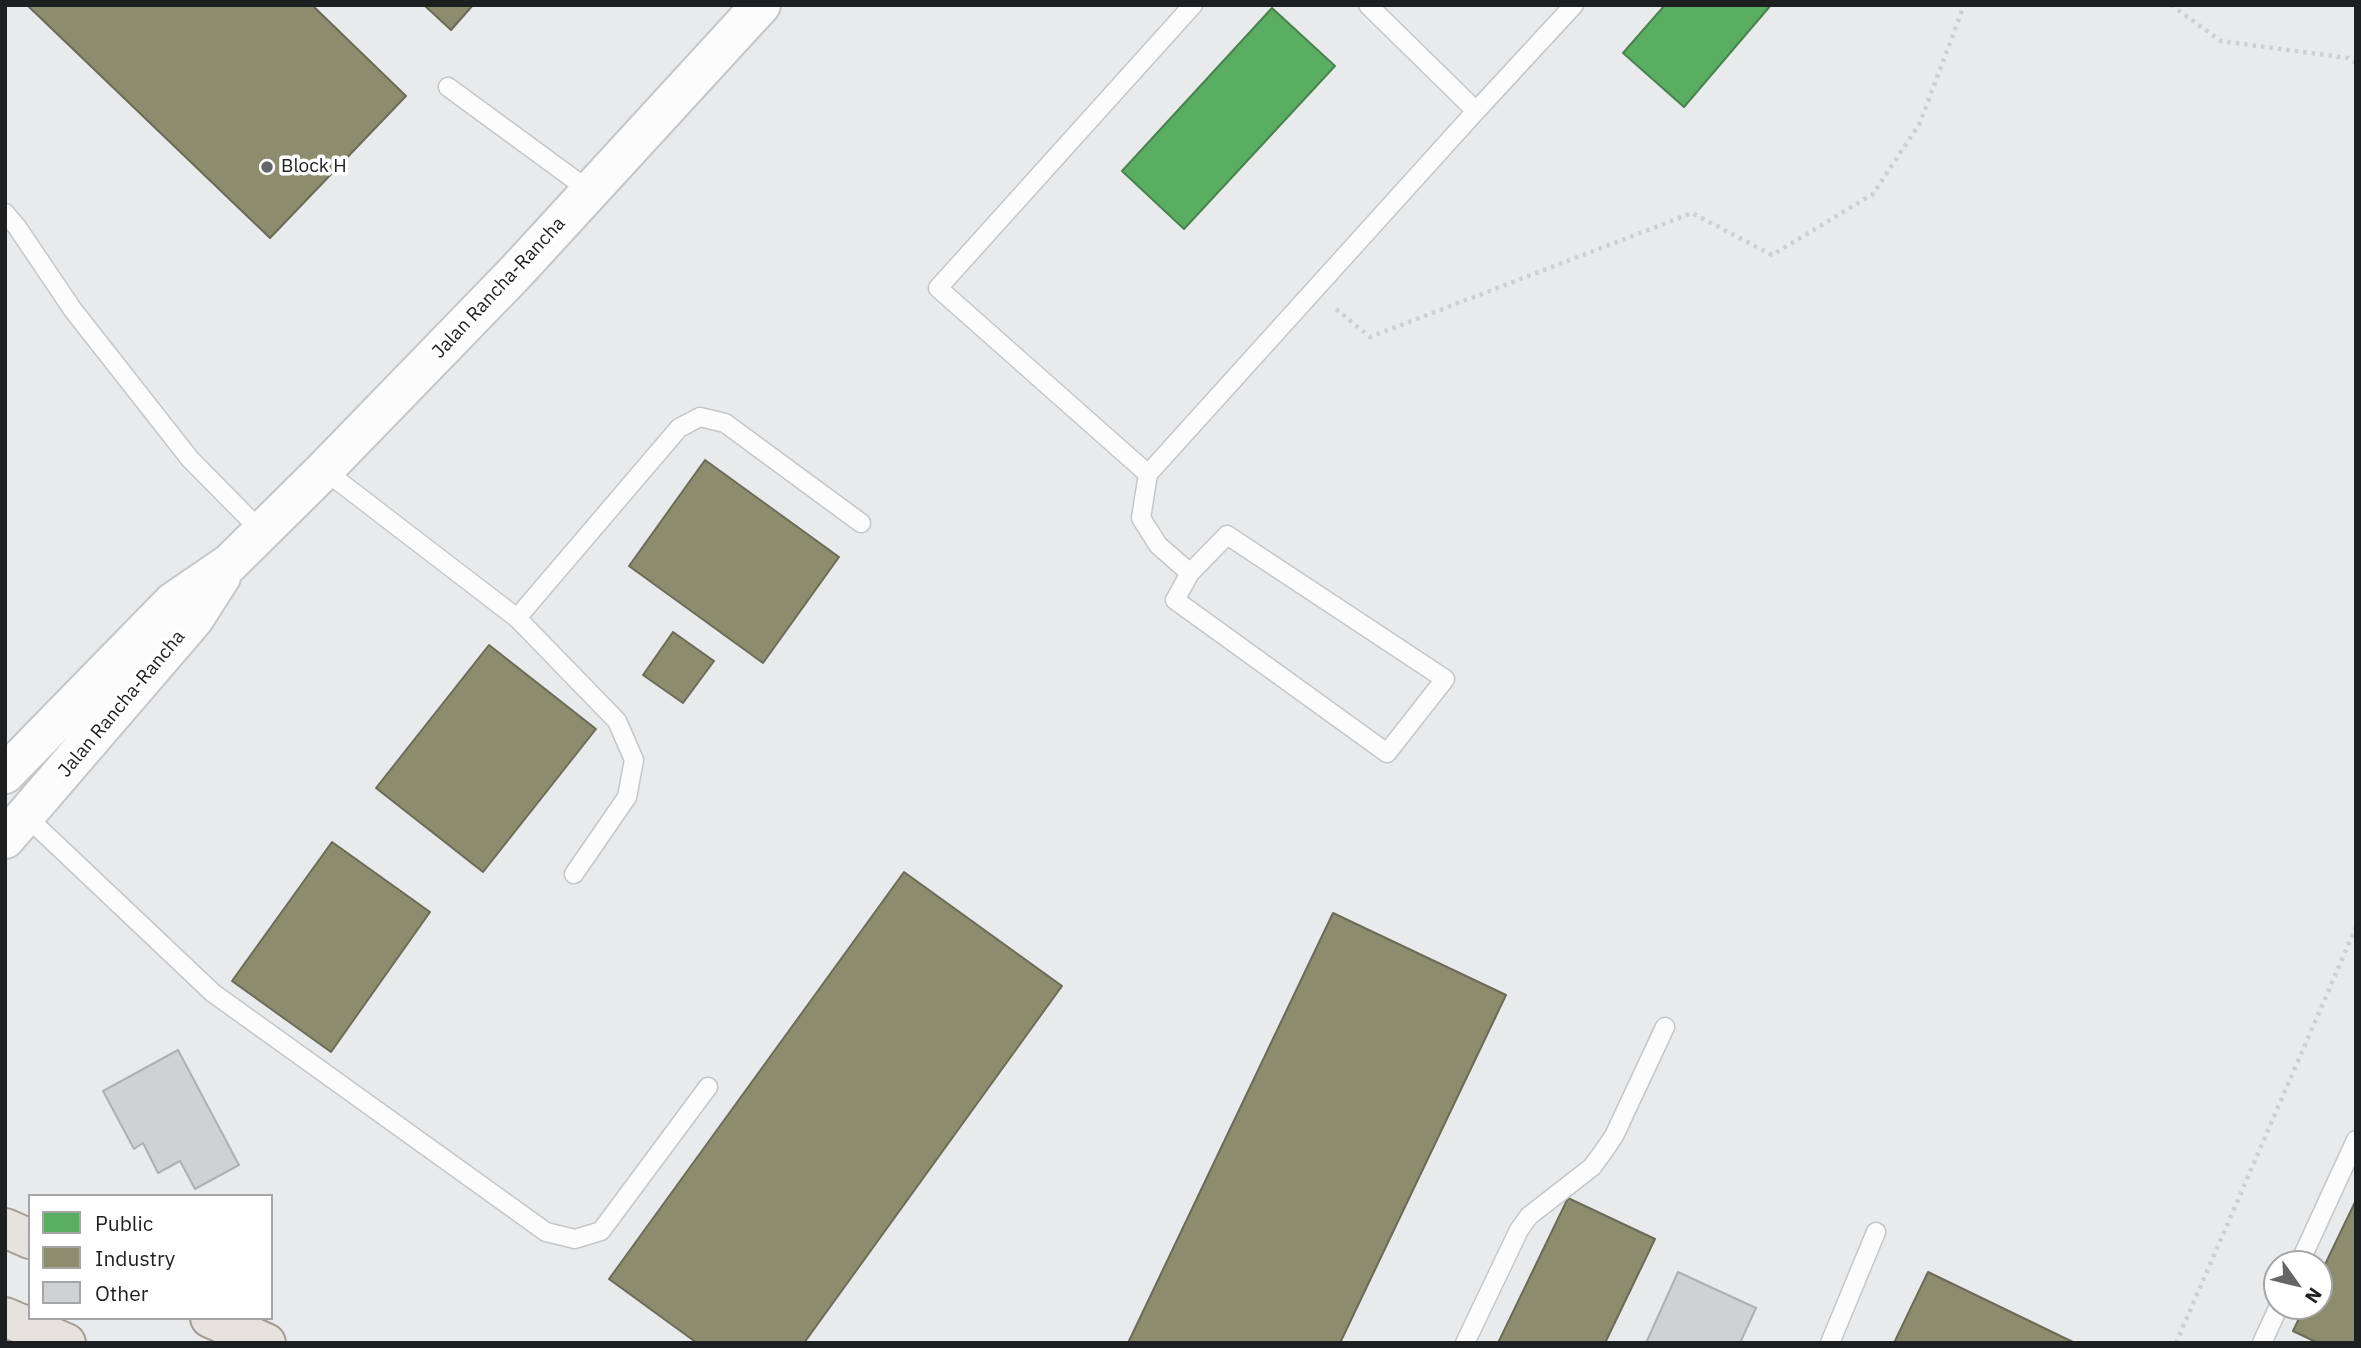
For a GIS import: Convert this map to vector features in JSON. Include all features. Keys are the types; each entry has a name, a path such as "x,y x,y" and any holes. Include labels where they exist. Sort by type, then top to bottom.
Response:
{"main road":[{"name":"Jalan Rancha-Rancha","path":"5,774 173,602 230,563 263,533 516,272 761,5"},
{"name":"Jalan Rancha-Rancha","path":"16,828 194,619 230,563"},
{"path":"5,1228 28,1238"},
{"path":"5,1300 28,1317"},
{"path":"5,1317 54,1337"},
{"path":"31,1320 54,1337"},
{"path":"214,1320 266,1343"}],"lane":[{"path":"1148,474 939,288 1193,5"},
{"path":"1368,5 1476,111"},
{"path":"1190,573 1158,545 1141,518 1148,474 1574,5"},
{"path":"448,87 590,191"},
{"path":"5,213 18,227 73,310 190,459 263,533"},
{"path":"517,618 679,428 700,417 725,423 861,523"},
{"path":"324,470 517,618 617,721 634,760 627,797 574,874"},
{"path":"1227,535 1445,679 1387,754 1175,600 1190,573 1227,535"},
{"path":"16,828 213,993 546,1232 575,1239 601,1231 708,1087"},
{"path":"1465,1343 1519,1230 1529,1216 1592,1167 1614,1136 1665,1027"},
{"path":"2305,1250 2356,1140"},
{"path":"1830,1343 1876,1232"},
{"path":"2263,1343 2273,1320"}],"path":[{"path":"1314,290 1370,337 1692,213 1772,255 1873,194 1920,123 1964,5"},
{"path":"2171,5 2221,41 2348,58 2356,62"},
{"path":"2176,1343 2356,927"}],"building: Public":[{"path":"1665,5 1771,5 1684,107 1623,53"},
{"path":"1272,8 1335,66 1184,229 1122,171"}],"building: Industry":[{"name":"Block H","path":"27,5 312,5 406,96 270,238"},
{"path":"424,5 473,5 451,30"},
{"path":"705,460 839,557 763,663 629,566"},
{"path":"673,632 714,661 683,703 643,675"},
{"path":"489,645 596,729 483,872 376,788"},
{"path":"332,842 430,912 331,1052 232,981"},
{"path":"904,872 1062,986 804,1343 697,1343 609,1279"},
{"path":"1333,913 1506,995 1340,1343 1128,1343"},
{"path":"1568,1198 1655,1239 1605,1343 1498,1343"},
{"path":"2356,1200 2356,1343 2318,1343 2293,1331 2298,1320 2333,1320 2332,1250"},
{"path":"1928,1272 2075,1343 1894,1343"}],"building: Other":[{"path":"178,1050 239,1165 195,1189 180,1161 158,1173 143,1143 134,1149 103,1091"},
{"path":"1678,1272 1756,1308 1740,1343 1646,1343"}],"place":[{"name":"Block H","path":"267,167"}]}
